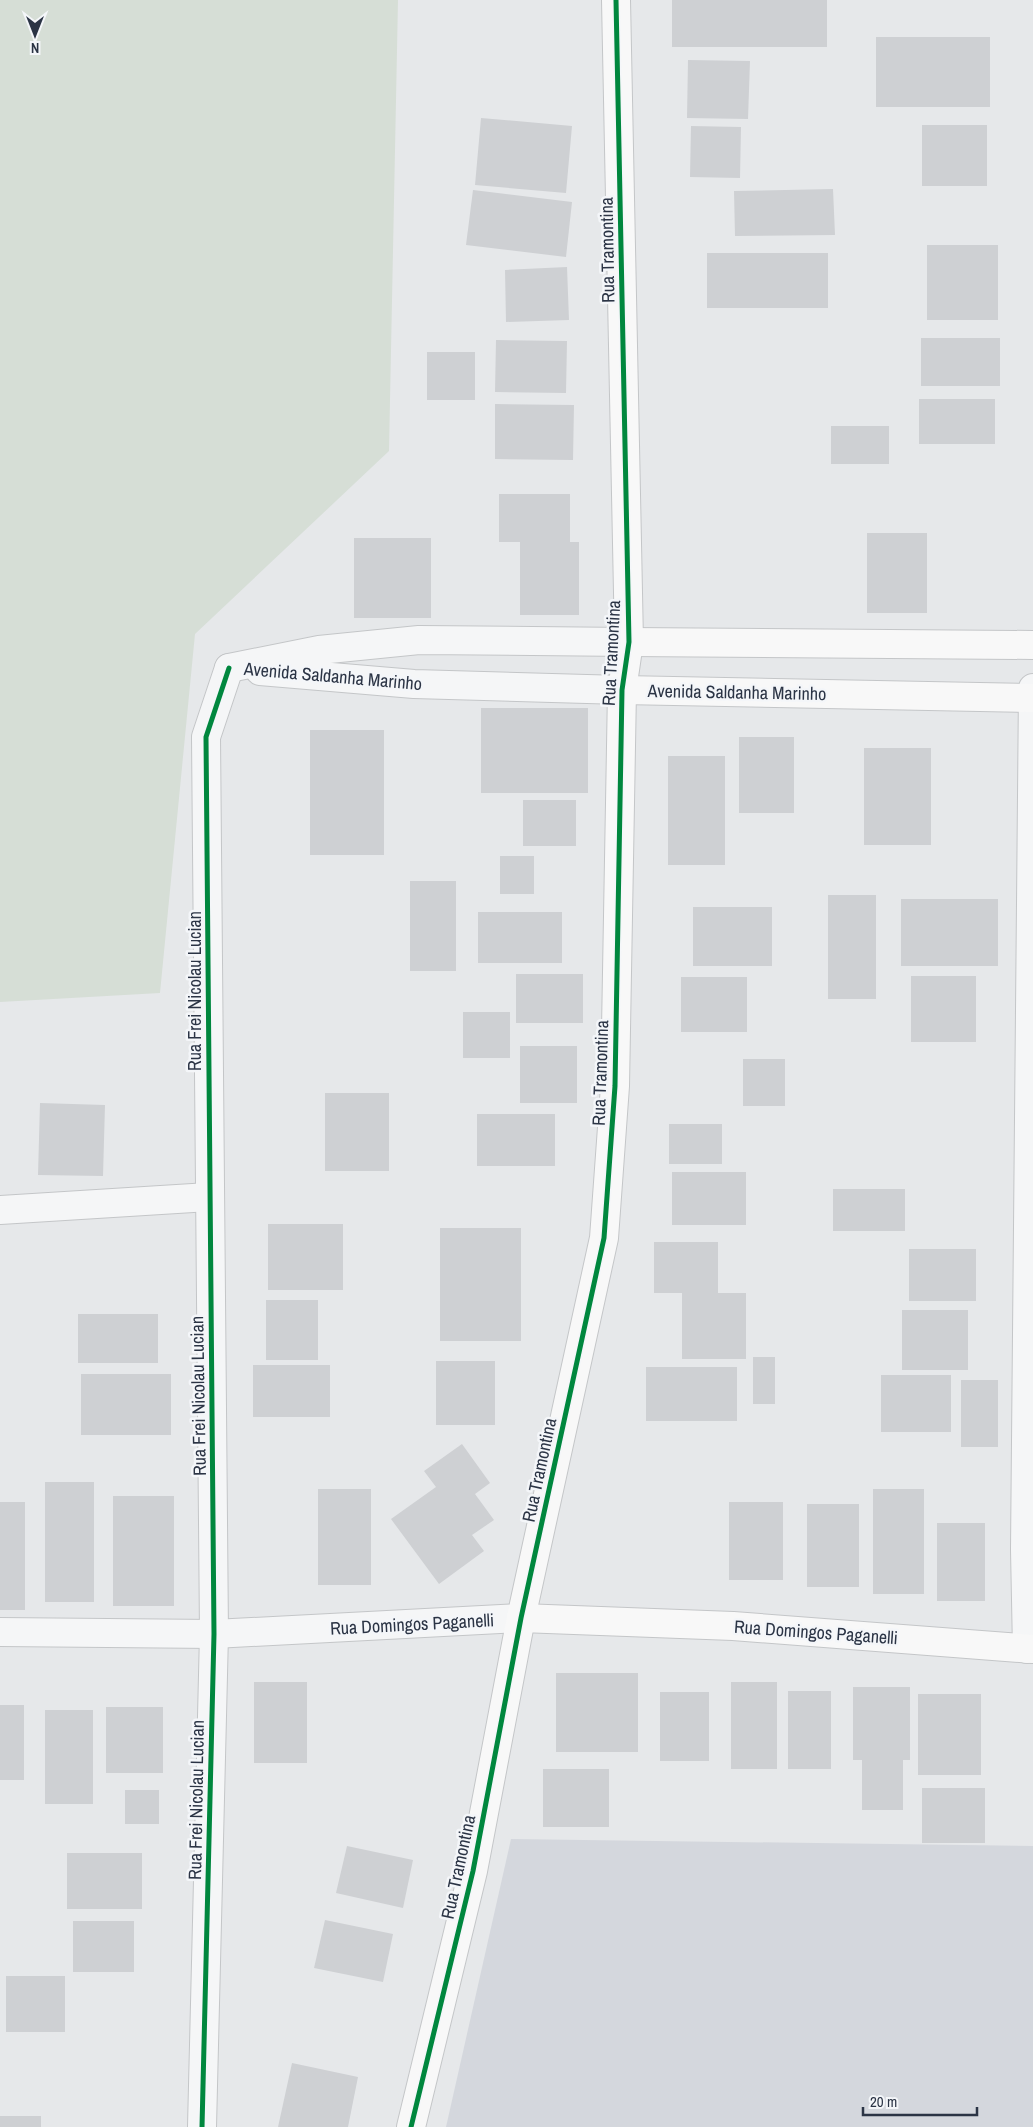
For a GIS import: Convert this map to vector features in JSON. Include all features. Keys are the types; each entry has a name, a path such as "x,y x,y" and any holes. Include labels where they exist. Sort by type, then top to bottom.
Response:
{"street":[{"name":"Rua Tramontina","path":"411,2127 473,1871 521,1618 604,1238 615,1086 622,690 629,642 616,0"},
{"name":"Avenida Saldanha Marinho","path":"229,668 319,650 419,640 1033,645"},
{"name":"Avenida Saldanha Marinho","path":"229,668 414,684 622,690 1033,695"},
{"name":"Rua Frei Nicolau Lucian","path":"202,2127 214,1634 206,737 229,668"},
{"path":"1030,1649 1025,1550 1033,695"},
{"path":"0,1210 209,1197"},
{"name":"Rua Domingos Paganelli","path":"0,1632 214,1634 521,1618 733,1626 1030,1649"}],"shaded area":[{"path":"0,0 398,0 389,451 195,634 160,993 0,1002"},
{"path":"511,1839 1033,1846 1033,2127 446,2127"}],"building":[{"path":"672,0 827,0 827,47 672,47"},
{"path":"876,37 990,37 990,107 876,107"},
{"path":"688,60 750,61 748,119 687,118"},
{"path":"481,118 572,126 566,193 475,185"},
{"path":"922,125 987,125 987,186 922,186"},
{"path":"691,126 741,127 740,178 690,177"},
{"path":"833,189 835,235 735,236 734,191"},
{"path":"473,190 572,202 566,257 466,245"},
{"path":"927,245 998,245 998,320 927,320"},
{"path":"707,253 828,253 828,308 707,308"},
{"path":"567,267 569,320 506,322 505,270"},
{"path":"921,338 1000,338 1000,386 921,386"},
{"path":"496,340 567,341 566,393 495,392"},
{"path":"427,352 475,352 475,400 427,400"},
{"path":"919,399 995,399 995,444 919,444"},
{"path":"495,404 574,405 573,460 495,459"},
{"path":"831,426 889,426 889,464 831,464"},
{"path":"499,494 570,494 570,542 579,542 579,615 520,615 520,542 499,542"},
{"path":"867,533 927,533 927,613 867,613"},
{"path":"354,538 431,538 431,618 354,618"},
{"path":"481,708 588,708 588,793 481,793"},
{"path":"310,730 384,730 384,855 310,855"},
{"path":"739,737 794,737 794,813 739,813"},
{"path":"864,748 931,748 931,845 864,845"},
{"path":"668,756 725,756 725,865 668,865"},
{"path":"523,800 576,800 576,846 523,846"},
{"path":"500,856 534,856 534,894 500,894"},
{"path":"410,881 456,881 456,971 410,971"},
{"path":"828,895 876,895 876,999 828,999"},
{"path":"901,899 998,899 998,966 901,966"},
{"path":"693,907 772,907 772,966 693,966"},
{"path":"478,912 562,912 562,963 478,963"},
{"path":"516,974 583,974 583,1023 516,1023"},
{"path":"911,976 976,976 976,1042 911,1042"},
{"path":"681,977 747,977 747,1032 681,1032"},
{"path":"463,1012 510,1012 510,1058 463,1058"},
{"path":"520,1046 577,1046 577,1103 520,1103"},
{"path":"743,1059 785,1059 785,1106 743,1106"},
{"path":"325,1093 389,1093 389,1171 325,1171"},
{"path":"40,1103 105,1105 103,1176 38,1175"},
{"path":"477,1114 555,1114 555,1166 477,1166"},
{"path":"669,1124 722,1124 722,1164 669,1164"},
{"path":"672,1172 746,1172 746,1225 672,1225"},
{"path":"833,1189 905,1189 905,1231 833,1231"},
{"path":"268,1224 343,1224 343,1290 268,1290"},
{"path":"440,1228 521,1228 521,1341 440,1341"},
{"path":"654,1242 718,1242 718,1293 746,1293 746,1359 682,1359 682,1293 654,1293"},
{"path":"909,1249 976,1249 976,1301 909,1301"},
{"path":"266,1300 318,1300 318,1360 266,1360"},
{"path":"902,1310 968,1310 968,1370 902,1370"},
{"path":"78,1314 158,1314 158,1363 78,1363"},
{"path":"753,1357 775,1357 775,1404 753,1404"},
{"path":"436,1361 495,1361 495,1425 436,1425"},
{"path":"253,1365 330,1365 330,1417 253,1417"},
{"path":"646,1367 737,1367 737,1421 646,1421"},
{"path":"81,1374 171,1374 171,1435 81,1435"},
{"path":"881,1375 951,1375 951,1432 881,1432"},
{"path":"961,1380 998,1380 998,1447 961,1447"},
{"path":"462,1444 490,1483 475,1494 494,1520 472,1535 484,1551 439,1584 391,1519 436,1487 424,1471"},
{"path":"45,1482 94,1482 94,1602 45,1602"},
{"path":"318,1489 371,1489 371,1585 318,1585"},
{"path":"873,1489 924,1489 924,1594 873,1594"},
{"path":"113,1496 174,1496 174,1606 113,1606"},
{"path":"0,1502 25,1502 25,1610 0,1610"},
{"path":"729,1502 783,1502 783,1580 729,1580"},
{"path":"807,1504 859,1504 859,1587 807,1587"},
{"path":"937,1523 985,1523 985,1601 937,1601"},
{"path":"556,1673 638,1673 638,1752 556,1752"},
{"path":"254,1682 307,1682 307,1763 254,1763"},
{"path":"731,1682 777,1682 777,1769 731,1769"},
{"path":"853,1687 910,1687 910,1760 903,1760 903,1810 862,1810 862,1760 853,1760"},
{"path":"788,1691 831,1691 831,1769 788,1769"},
{"path":"660,1692 709,1692 709,1761 660,1761"},
{"path":"918,1694 981,1694 981,1775 918,1775"},
{"path":"0,1705 24,1705 24,1780 0,1780"},
{"path":"106,1707 163,1707 163,1773 106,1773"},
{"path":"45,1710 93,1710 93,1804 45,1804"},
{"path":"543,1769 609,1769 609,1827 543,1827"},
{"path":"922,1788 985,1788 985,1843 922,1843"},
{"path":"125,1790 159,1790 159,1824 125,1824"},
{"path":"347,1846 413,1860 403,1908 336,1893"},
{"path":"67,1853 142,1853 142,1909 67,1909"},
{"path":"325,1920 393,1934 383,1982 314,1968"},
{"path":"73,1921 134,1921 134,1972 73,1972"},
{"path":"6,1976 65,1976 65,2032 6,2032"},
{"path":"292,2063 358,2077 348,2127 278,2127"},
{"path":"0,2116 41,2116 41,2127 0,2127"}],"cycle path":[{"path":"411,2127 473,1871 521,1618 604,1238 615,1086 622,690 629,642 616,0"},
{"path":"202,2127 214,1634 206,737 229,668"}]}
